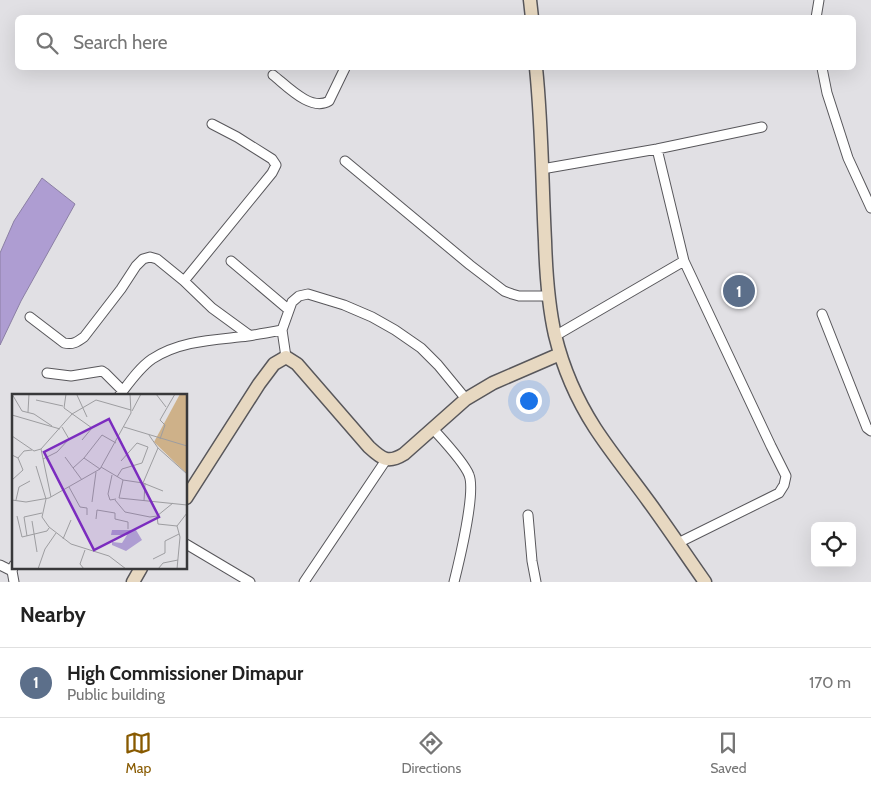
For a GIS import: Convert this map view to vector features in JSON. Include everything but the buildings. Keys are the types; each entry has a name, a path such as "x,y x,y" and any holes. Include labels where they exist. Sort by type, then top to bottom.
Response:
{"main road":[{"path":"530,0 532,15"},
{"path":"536,70 548,296 560,354 586,413 705,582"},
{"path":"188,495 259,384 274,364 286,357 297,364 377,455 386,460 395,459 404,454 466,399 493,383 560,354"},
{"path":"133,582 141,570"}],"street":[{"path":"816,15 819,0"},
{"path":"273,76 307,101 318,104 329,101 344,70"},
{"path":"822,70 827,93 848,158 871,208"},
{"path":"184,281 272,173 276,165 272,159 212,124"},
{"path":"542,169 657,149 762,127"},
{"path":"657,149 684,262 786,476 784,485 779,493 678,543"},
{"path":"345,161 470,266 504,291 519,296 548,296"},
{"path":"30,317 64,343 76,342 84,337 136,266 143,259 150,257 157,260 184,281 212,308 249,336"},
{"path":"231,261 289,310"},
{"path":"555,336 684,262"},
{"path":"286,357 282,330 292,302 299,296 308,294 344,305 372,317 395,330 421,348 438,364 466,399"},
{"path":"822,314 867,428 871,431"},
{"path":"47,373 71,376 102,371 121,394 138,372 153,359 173,348 205,340 249,336 282,330"},
{"path":"433,429 470,476 469,508 454,582"},
{"path":"304,582 386,460"},
{"path":"528,515 536,582"},
{"path":"188,545 250,582"}],"shaded area":[{"path":"42,178 75,204 21,301 0,345 0,253 14,221"}],"place":[{"name":"High Commissioner Dimapur","path":"739,291"}]}
